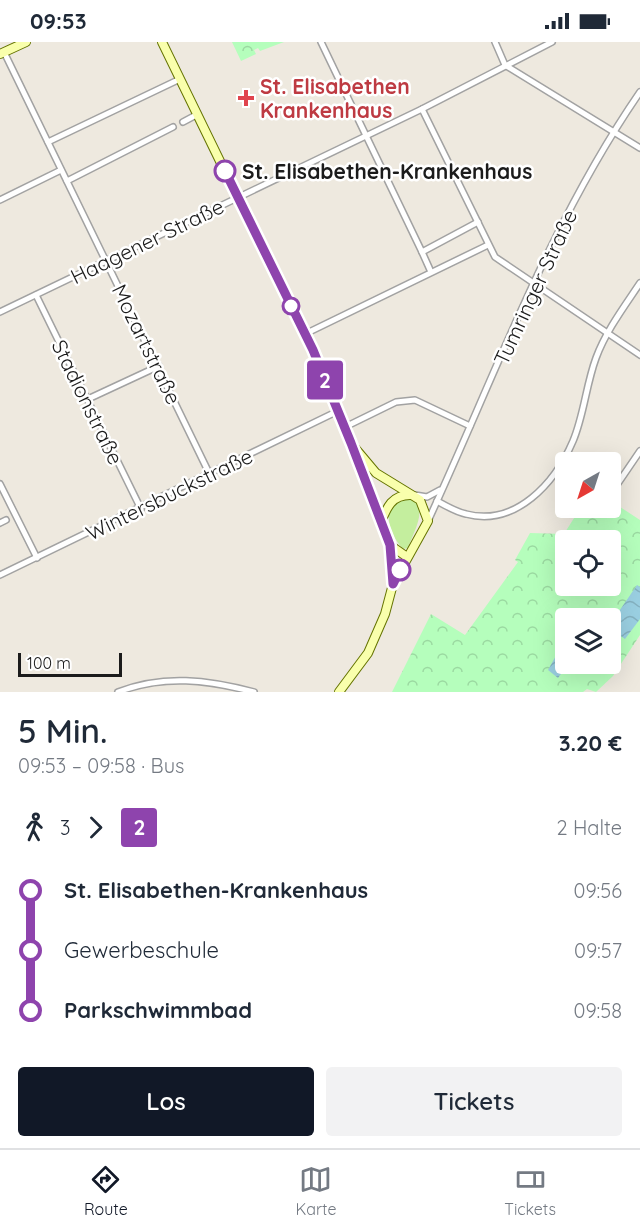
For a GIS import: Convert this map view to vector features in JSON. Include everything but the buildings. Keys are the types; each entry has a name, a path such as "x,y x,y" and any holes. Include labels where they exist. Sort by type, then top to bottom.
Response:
{"main road":[{"path":"2,53 26,42"},
{"path":"162,42 304,334 345,427 390,545 407,557"},
{"path":"351,443 376,473 415,495 423,505 428,521"},
{"path":"381,522 387,508 396,498 415,495"},
{"name":"Tumringer Straße","path":"339,692 368,653 385,614 393,584 428,521"},
{"name":"Tumringer Straße","path":"390,545 393,584"}],"street":[{"path":"321,42 431,272"},
{"path":"495,42 505,65 640,148"},
{"name":"Haagener Straße","path":"0,312 422,109 552,42"},
{"name":"Mozartstraße","path":"2,53 107,260 210,475"},
{"path":"48,142 180,79"},
{"name":"Tumringer Straße","path":"428,521 532,283 614,132 640,92"},
{"path":"422,109 488,245 499,261 640,355"},
{"path":"183,122 198,114"},
{"path":"67,181 173,127"},
{"path":"0,200 61,170"},
{"path":"422,252 478,222"},
{"path":"304,334 488,245"},
{"path":"567,452 573,441 596,357 640,283"},
{"name":"Stadionstraße","path":"36,295 141,509"},
{"path":"88,399 159,366"},
{"path":"345,427 396,402 415,400 470,426"},
{"name":"Wintersbuckstraße","path":"0,575 141,509 338,411"},
{"path":"621,479 640,451"},
{"path":"437,501 465,514 477,516 510,512 528,502 555,471"},
{"path":"0,483 37,558"},
{"path":"415,495 427,497 441,489"},
{"path":"118,692 160,682 190,680 211,682 254,692"}],"green space":[{"path":"232,42 284,42 260,51 258,48 254,50 256,54 241,61"},
{"path":"413,498 417,503 419,515 408,548 403,549 397,542 390,525 390,510 402,500"},
{"path":"621,508 640,520 640,635 621,664 621,608 555,608 555,674 614,674 596,692 587,689 583,692 392,692 431,614 465,635 518,562 515,560 530,533 555,534 555,596 621,596 621,530 567,530 574,518 621,518"}],"water":[{"path":"637,585 640,587 640,619 625,639 621,636 621,608"},
{"path":"555,657 555,674 561,674 558,678 548,670"}],"bus line":[{"name":"2","path":"225,171 324,375 390,545 393,584 400,570"}],"place":[{"name":"St. Elisabethen Krankenhaus","path":"246,98"},
{"name":"St. Elisabethen-Krankenhaus","path":"225,171"}]}
